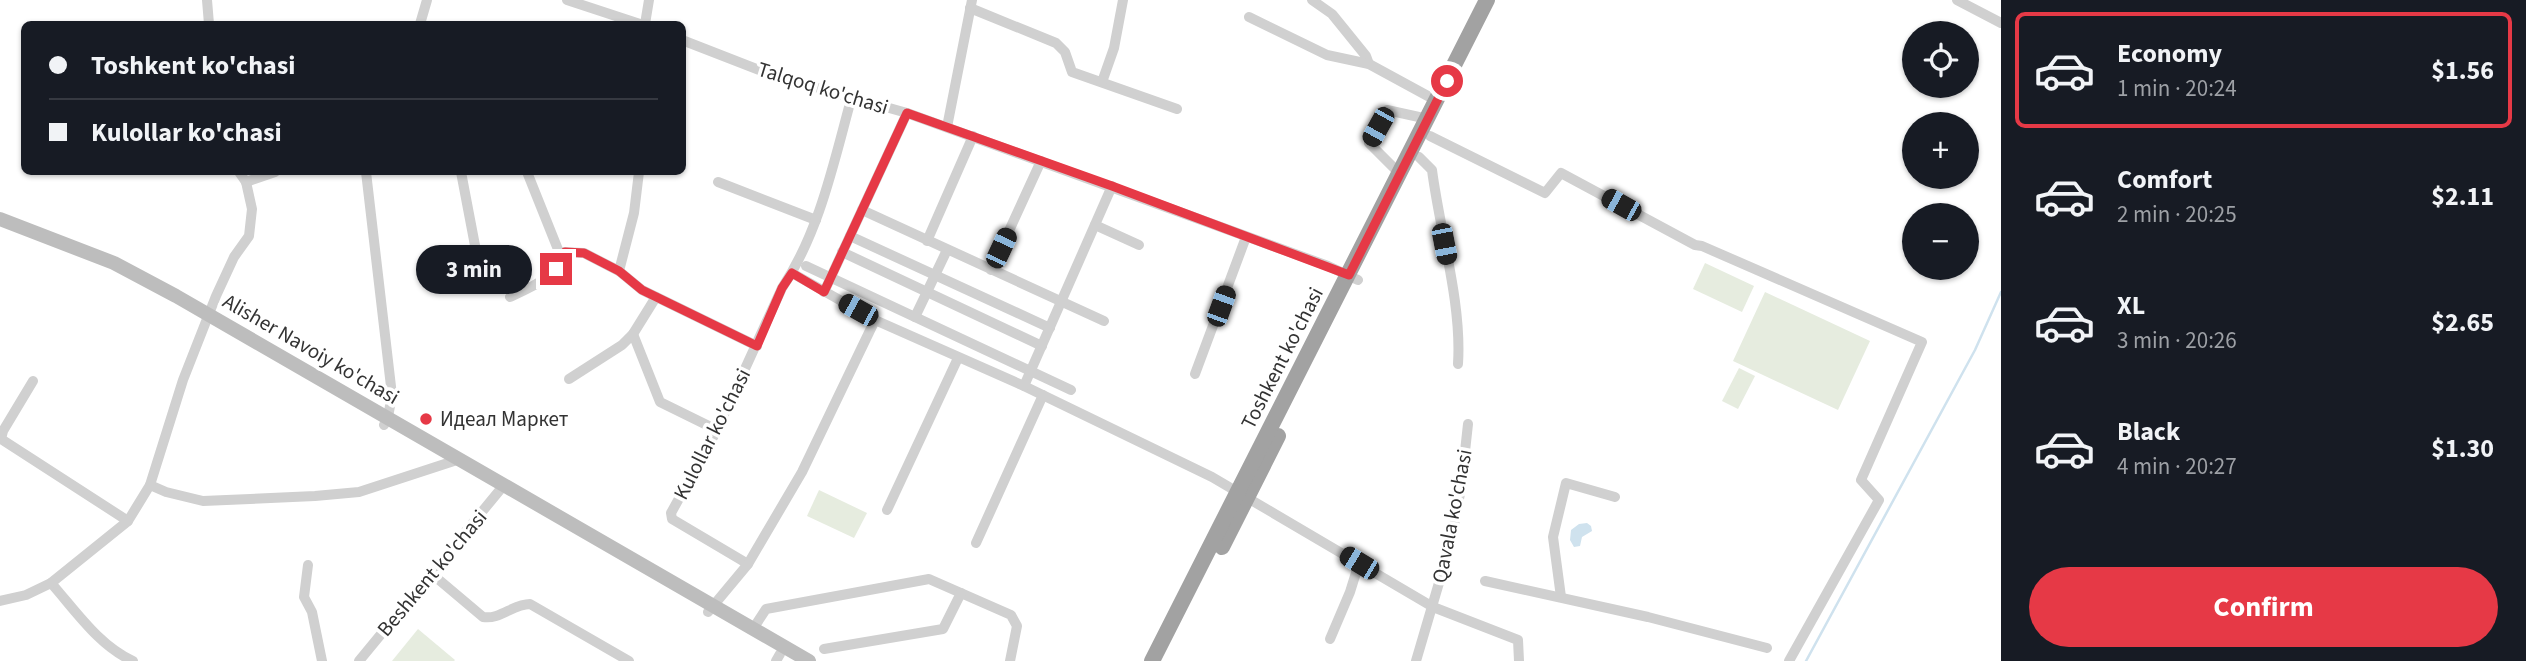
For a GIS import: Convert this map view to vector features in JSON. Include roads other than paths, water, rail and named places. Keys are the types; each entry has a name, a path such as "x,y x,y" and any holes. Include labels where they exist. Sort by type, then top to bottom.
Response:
{"highway":[{"name":"Toshkent ko'chasi","path":"1353,277 1400,174 1487,0"},
{"name":"Toshkent ko'chasi","path":"1153,661 1242,495 1353,277 1430,136 1498,0"},
{"name":"Toshkent ko'chasi","path":"1163,661 1242,495"}],"main road":[{"name":"Alisher Navoiy ko'chasi","path":"0,219 114,263 710,609 782,659"},
{"name":"Alisher Navoiy ko'chasi","path":"0,229 111,272 208,319"},
{"name":"Alisher Navoiy ko'chasi","path":"710,609 753,629 809,661"}],"street":[{"path":"207,0 209,21"},
{"path":"421,21 427,0"},
{"path":"567,0 630,21"},
{"path":"646,21 649,0"},
{"path":"1102,82 1114,48 1123,0"},
{"path":"1312,0 1332,13 1366,56 1368,64"},
{"path":"1956,0 2001,23"},
{"path":"947,127 971,2 1056,43 1065,52 1072,72 1177,109"},
{"path":"1249,17 1327,55 1368,64 1437,102"},
{"name":"Talqoq ko'chasi","path":"686,42 772,75 852,96 973,136 1353,277"},
{"name":"Kulollar ko'chasi","path":"748,564 672,519 671,513 717,430 816,220 852,96"},
{"path":"1400,174 1369,143 1387,110 1428,119"},
{"path":"824,292 907,113"},
{"path":"927,241 973,136"},
{"path":"1430,136 1545,193 1561,173 1695,245 1922,342 1861,480 1879,500 1789,661"},
{"path":"1419,157 1432,170 1452,288 1458,364"},
{"path":"991,270 1041,161"},
{"path":"0,601 26,595 51,583 128,521 150,485 183,380 234,257 249,236 252,209 246,182 241,175"},
{"path":"246,182 266,175"},
{"path":"366,175 392,395 386,421"},
{"path":"462,175 477,256"},
{"path":"510,297 545,281 556,269 565,252 559,252 528,175"},
{"path":"619,271 634,213 639,175"},
{"path":"719,182 816,220"},
{"path":"1024,386 1112,186"},
{"path":"862,210 1104,321"},
{"path":"1095,225 1139,245"},
{"path":"850,236 1051,328"},
{"path":"1195,374 1246,237"},
{"path":"915,317 947,250"},
{"name":"Kulollar ko'chasi","path":"565,252 584,253 619,271 642,290 757,346"},
{"path":"842,253 1042,346"},
{"path":"806,266 1071,390"},
{"path":"792,273 875,320 1043,395 1212,477 1242,495"},
{"path":"569,379 622,345 633,334 656,297"},
{"path":"710,609 748,564 802,472 875,320"},
{"path":"633,334 660,402 717,430"},
{"path":"887,510 958,358"},
{"path":"33,382 3,431 1,439 128,521"},
{"path":"976,543 1043,395"},
{"name":"Qavala ko'chasi","path":"1416,661 1451,542 1461,488 1468,424"},
{"path":"150,485 203,501 315,496 359,492 455,461"},
{"path":"1561,597 1553,537 1566,483 1615,497"},
{"name":"Beshkent ko'chasi","path":"359,661 502,488"},
{"name":"Qavala ko'chasi","path":"1242,495 1433,607"},
{"path":"1330,639 1359,563"},
{"path":"307,565 304,597 312,612 322,661"},
{"path":"432,574 483,617 495,617 520,604 530,604 629,661"},
{"path":"753,629 766,609 929,579 1011,615 1017,626 1010,661"},
{"path":"1485,581 1767,648"},
{"path":"51,583 101,639 123,657 133,661"},
{"path":"824,649 943,629 961,593"},
{"path":"1433,607 1518,640 1519,661"}],"water":[{"path":"1587,523 1592,531 1582,537 1580,546 1574,547 1570,540 1571,530 1579,524"}],"waterway":[{"path":"1806,661 1975,350 2001,292"}],"place":[{"name":"Идеал Маркет","path":"426,419"}]}
